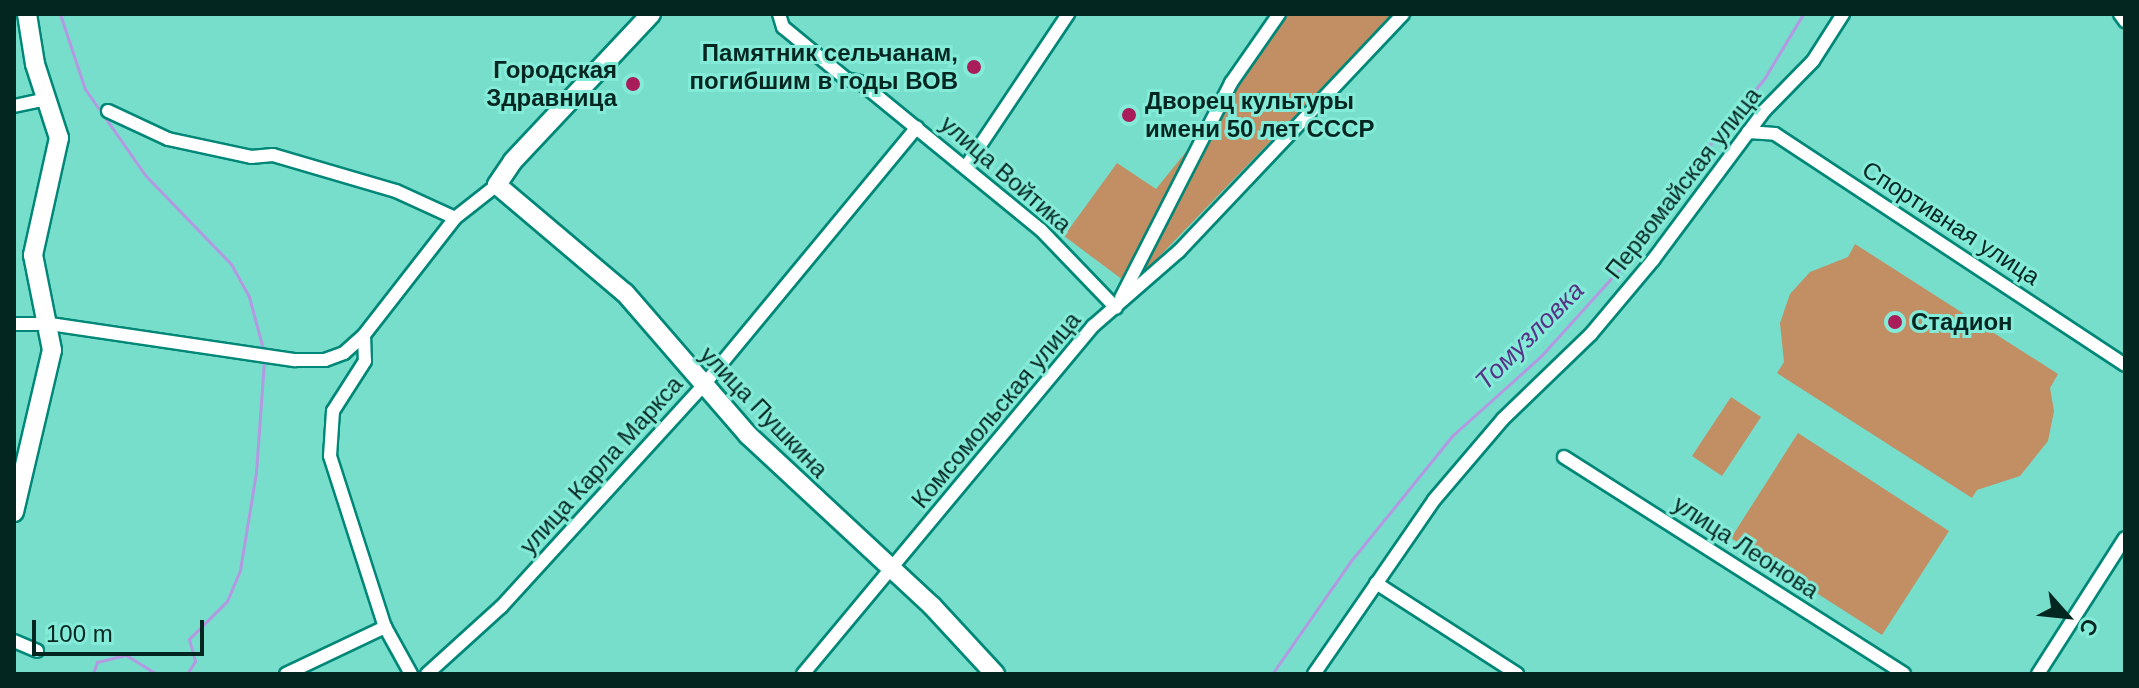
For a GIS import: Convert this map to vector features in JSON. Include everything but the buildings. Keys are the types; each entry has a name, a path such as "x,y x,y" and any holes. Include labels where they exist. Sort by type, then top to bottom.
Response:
{"main road":[{"path":"14,512 47,380 50,324 37,288 33,255 37,221 58,157 59,138 46,99 27,14"},
{"path":"497,185 513,161 651,14"},
{"name":"улица Пушкина","path":"497,185 625,293 702,387 995,674"}],"street":[{"path":"967,165 1068,14"},
{"path":"1116,308 1231,83 1279,14"},
{"name":"Комсомольская улица","path":"803,674 1077,344 1179,251 1403,14"},
{"name":"Первомайская улица","path":"1314,674 1434,500 1503,419 1591,334 1653,260 1748,132 1813,61 1843,14"},
{"path":"2120,14 2125,21"},
{"name":"улица Войтика","path":"781,16 783,27 846,79 860,82 967,165 1041,230 1116,308"},
{"path":"14,106 46,99"},
{"path":"108,111 168,139 251,157 273,155 396,191 455,218"},
{"name":"улица Карла Маркса","path":"427,674 501,607 702,387 917,127"},
{"name":"Спортивная улица","path":"1748,132 1775,134 2125,365"},
{"path":"14,324 50,324 281,358 325,360 344,353 364,335 455,218 497,185"},
{"path":"364,335 365,361 333,411 329,444 385,627 411,674"},
{"name":"улица Леонова","path":"1564,457 1904,674"},
{"path":"2038,674 2125,538"},
{"path":"1376,583 1517,674"},
{"path":"286,674 385,627"},
{"path":"14,641 37,651"}],"shaded area":[{"path":"1287,14 1393,14 1131,286 1064,236 1117,163 1156,189 1235,91"},
{"path":"1855,244 2058,374 2050,388 2054,411 2048,441 2020,476 1977,490 1972,498 1777,373 1784,362 1780,323 1790,294 1810,272 1848,257"},
{"path":"1731,397 1761,417 1722,476 1692,456"},
{"path":"1798,433 1949,531 1882,635 1731,538"}],"waterway":[{"path":"60,14 85,89 146,176 231,264 249,297 263,349"},
{"name":"Томузловка","path":"1272,674 1350,562 1453,435 1541,356 1643,243 1712,142 1764,79 1803,14"},
{"path":"187,674 195,661 189,639 227,601 240,570 256,472 264,361"},
{"path":"93,674 97,662 126,655 157,674"}],"place":[{"name":"Памятник сельчанам, погибшим в годы ВОВ","path":"974,67"},
{"name":"Городская Здравница","path":"633,84"},
{"name":"Дворец культуры имени 50 лет СССР","path":"1129,115"},
{"name":"Стадион","path":"1895,322"}]}
